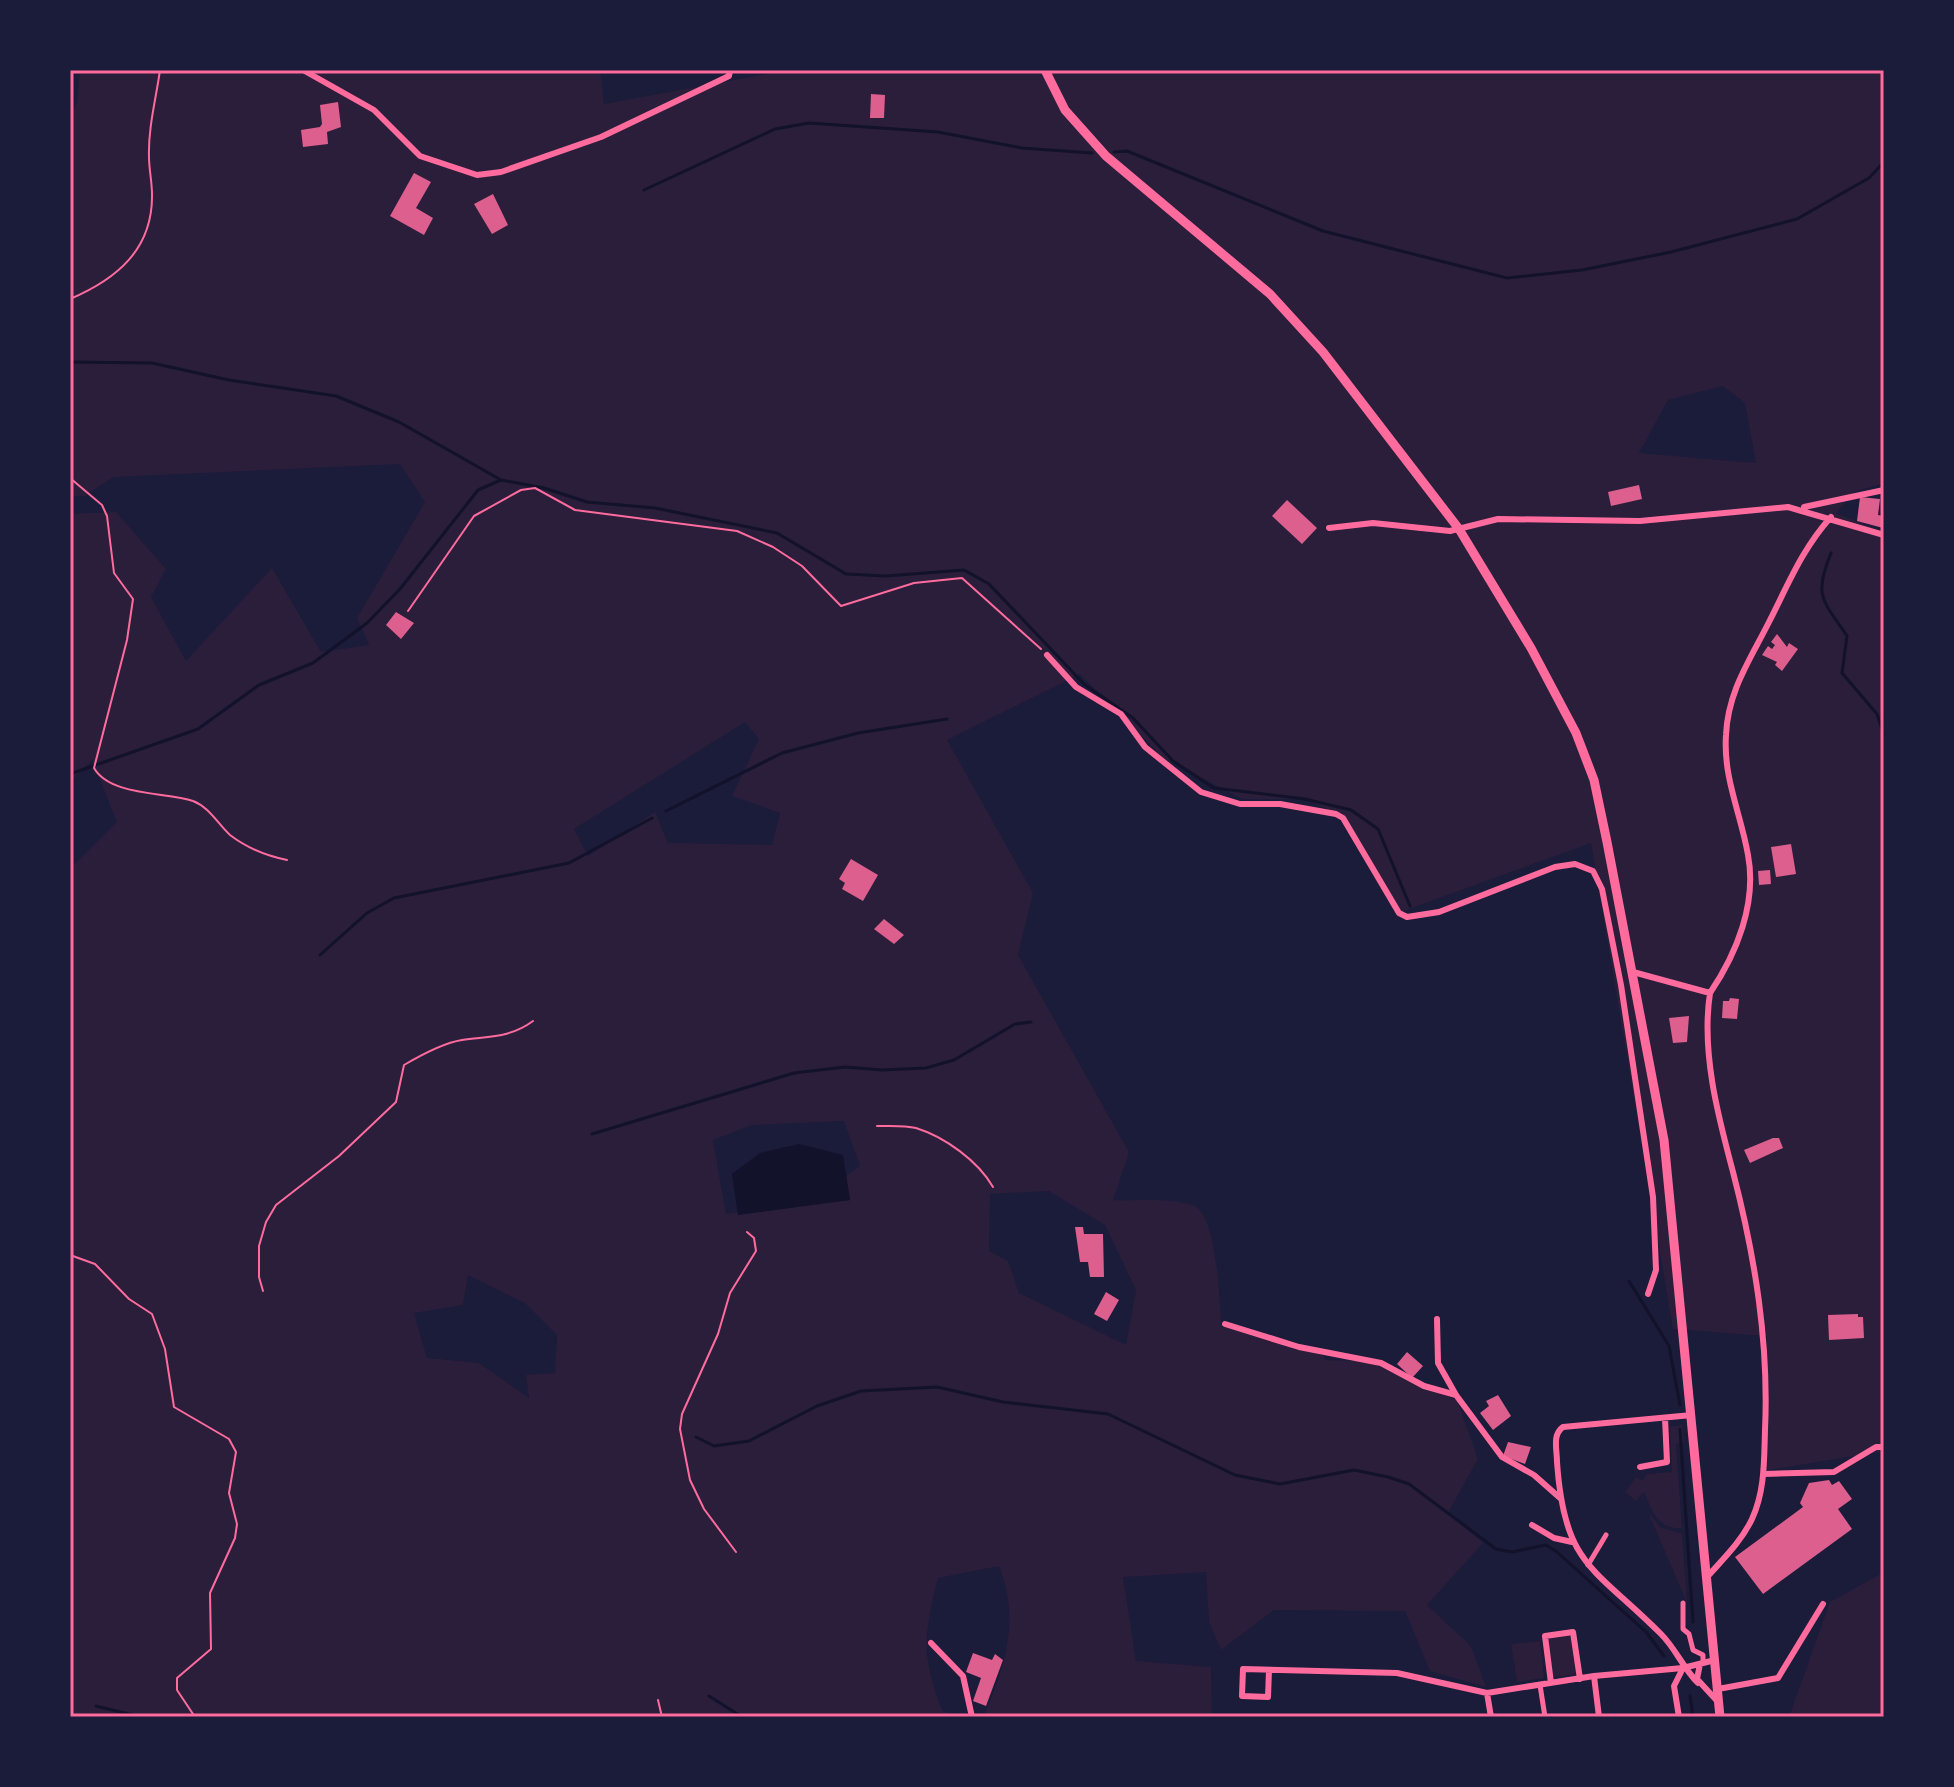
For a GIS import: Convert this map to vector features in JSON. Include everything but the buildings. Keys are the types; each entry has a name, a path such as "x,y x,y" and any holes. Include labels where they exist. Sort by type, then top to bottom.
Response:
{"main road":[{"path":"1045,70 1065,110 1106,156 1270,294 1323,352 1459,529 1531,648 1587,759 1633,972 1664,1140 1720,1717"}],"street":[{"path":"303,70 374,110 420,156 477,175 501,172 601,137 698,94 729,76 730,70"},
{"path":"739,70 748,70"},
{"path":"1329,528 1363,523 1459,529 1478,521 1508,518 1637,521 1800,508 1884,490"},
{"path":"1800,508 1884,535"},
{"path":"1708,1576 1726,1559 1752,1519 1764,1474 1766,1346 1747,1232 1718,1117 1710,1035 1710,993 1742,928 1752,883 1749,856 1727,775 1726,736 1732,695 1797,562 1831,517"},
{"path":"1047,655 1076,687 1121,714 1145,747 1201,792 1240,804 1280,804 1343,818 1399,913 1407,917 1439,912 1555,867 1575,864 1593,871 1602,889 1621,985 1653,1197 1656,1270 1648,1294"},
{"path":"1633,972 1710,993"},
{"path":"1437,1319 1438,1363 1456,1395 1502,1457 1534,1475 1560,1498"},
{"path":"1225,1324 1299,1347 1381,1363 1424,1386 1456,1395"},
{"path":"1693,1415 1560,1429 1556,1435 1560,1498 1572,1542 1587,1566 1664,1637 1683,1668 1719,1703"},
{"path":"1640,1467 1667,1462 1665,1418"},
{"path":"1764,1474 1834,1472 1876,1447 1884,1447"},
{"path":"1532,1525 1554,1538 1572,1542"},
{"path":"1587,1566 1606,1535"},
{"path":"1683,1603 1683,1629 1689,1634 1693,1650 1703,1655 1703,1662 1696,1672 1701,1686"},
{"path":"1701,1686 1778,1678 1823,1604"},
{"path":"1551,1683 1545,1636 1573,1632 1580,1679"},
{"path":"931,1643 963,1676 972,1717"},
{"path":"1269,1670 1268,1697 1242,1696 1243,1669 1420,1675 1487,1693 1594,1676 1683,1668 1715,1660"},
{"path":"1679,1717 1674,1686 1683,1668"},
{"path":"1594,1676 1599,1717"},
{"path":"1540,1685 1545,1717"},
{"path":"1487,1693 1491,1717"}],"path":[{"path":"70,299 99,285 127,265 146,233 152,194 150,134 160,70"},
{"path":"70,478 102,505 107,516 114,573 133,599 127,640 94,768 99,776 118,784 195,802 231,835 256,851 287,860"},
{"path":"408,611 474,516 521,490 535,488 575,510 737,531 773,547 802,566 841,606 914,583 946,577 962,578 1047,655"},
{"path":"263,1291 259,1246 271,1213 276,1205 339,1156 396,1102 404,1065 459,1040 498,1038 533,1021"},
{"path":"877,1126 914,1128 938,1138 960,1152 993,1187"},
{"path":"736,1552 704,1509 690,1480 680,1429 682,1414 711,1354 730,1293 756,1251 754,1238 747,1232"},
{"path":"70,1255 95,1264 129,1299 152,1314 165,1349 174,1407 229,1439 236,1452 229,1493 237,1524 235,1538 210,1593 211,1649 177,1678 177,1690 195,1717"},
{"path":"658,1700 662,1717"}],"shaded area":[{"path":"80,70 600,70 604,104 789,70 1884,70 1884,483 1854,492 1836,513 1884,532 1884,1451 1763,1471 1767,1336 1673,1329 1591,843 1398,913 1344,817 1305,799 1242,799 1162,757 1080,674 947,740 1033,893 1018,955 1129,1152 1113,1200 1175,1201 1194,1206 1202,1213 1216,1260 1221,1324 1323,1355 1326,1360 1376,1365 1457,1400 1478,1459 1448,1513 1483,1543 1427,1605 1471,1646 1486,1687 1430,1671 1405,1611 1274,1610 1221,1650 1209,1622 1206,1572 1123,1577 1136,1661 1211,1667 1212,1717 983,1717 1008,1643 1009,1605 999,1566 938,1578 928,1630 928,1659 942,1710 956,1717 70,1717 70,869 117,822 92,760 70,782 70,514 116,512 166,569 151,597 186,661 272,568 321,652 369,645 357,618 425,502 400,464 113,477 85,496 70,496 70,119 77,102","holes":["1723,386 1745,403 1756,463 1639,453 1668,400","745,722 759,739 732,796 780,813 772,845 668,843 655,812 588,856 574,829","844,1121 860,1166 846,1176 850,1200 726,1214 713,1140 752,1125","1049,1191 1105,1225 1136,1290 1126,1345 1019,1293 1008,1261 989,1251 990,1194","468,1275 525,1303 557,1335 555,1373 526,1375 529,1398 479,1363 427,1358 414,1313 463,1305"]},
{"path":"799,1144 843,1155 850,1200 738,1215 732,1174 760,1153"},
{"path":"1682,1425 1684,1442 1676,1444 1682,1528 1674,1528 1657,1518 1644,1492 1636,1501 1625,1492 1636,1477 1642,1481 1647,1474 1672,1472 1670,1427"},
{"path":"1648,1512 1660,1527 1682,1534 1687,1603"},
{"path":"1884,1572 1884,1717 1789,1717 1830,1602"},
{"path":"1572,1635 1578,1674 1553,1677 1548,1638"},
{"path":"1540,1641 1544,1678 1517,1682 1511,1644"}],"waterway":[{"path":"644,190 775,129 809,123 938,132 1022,148 1092,153"},
{"path":"1114,152 1127,151 1323,231 1507,278 1582,270 1671,252 1797,219 1869,178 1884,162"},
{"path":"70,362 152,363 229,380 336,396 399,422 501,480 544,488 587,502 655,508 777,533 846,574 886,576 964,570 989,584 1084,684 1133,718 1173,761 1214,788 1305,799 1351,810 1378,829 1410,906"},
{"path":"70,774 198,729 259,685 313,663 367,623 400,589 478,490 501,480"},
{"path":"1831,553 1822,589 1827,606 1847,636 1842,673 1877,714 1884,735"},
{"path":"666,811 782,753 858,733 947,719"},
{"path":"320,955 367,913 394,898 569,863 652,818"},
{"path":"592,1134 794,1073 845,1067 882,1070 926,1068 954,1060 1015,1024 1031,1022"},
{"path":"1629,1281 1669,1346 1680,1405"},
{"path":"696,1437 714,1446 749,1441 817,1406 861,1391 937,1387 1003,1402 1108,1414 1235,1475 1280,1484 1354,1470 1388,1477 1409,1484 1496,1549 1512,1552 1546,1545 1557,1552 1646,1632 1664,1656"},
{"path":"1680,1429 1693,1622"},
{"path":"709,1696 742,1717"},
{"path":"1690,1696 1693,1717"},
{"path":"96,1706 141,1717"}]}
